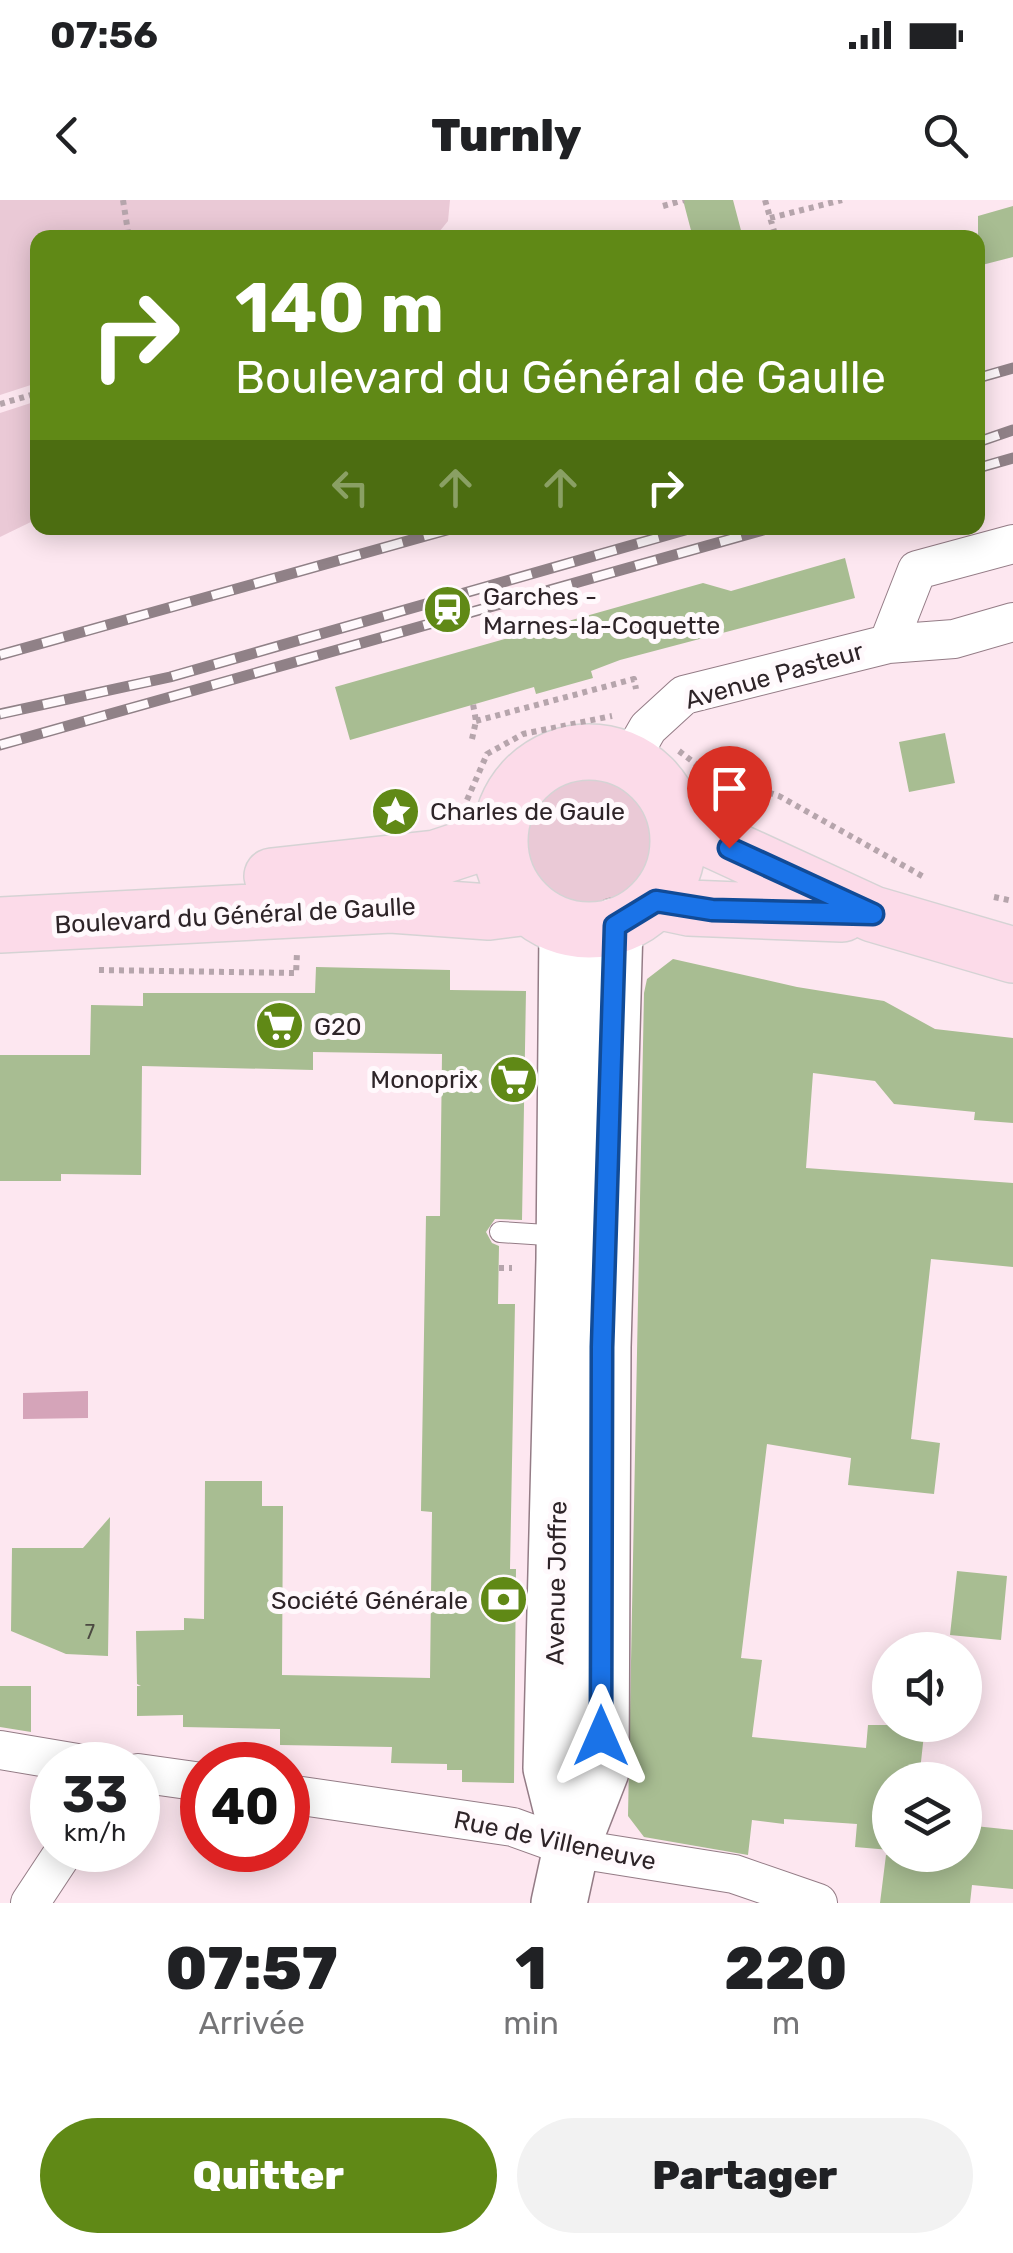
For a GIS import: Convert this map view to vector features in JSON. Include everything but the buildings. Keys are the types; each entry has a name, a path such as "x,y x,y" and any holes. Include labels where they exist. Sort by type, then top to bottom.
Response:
{"main road":[{"path":"639,740 652,778 669,802 678,829 674,867 592,915 507,875 500,837 512,796 547,762 574,754 602,753 639,740"},
{"path":"678,829 712,840 873,914 1013,955"},
{"name":"Boulevard du Général de Gaulle","path":"0,895 125,889 388,865 436,858 500,837"},
{"name":"Boulevard du Général de Gaulle","path":"0,925 390,904 592,915 712,910 873,914"}],"street":[{"name":"Avenue Pasteur","path":"888,644 917,570 1013,544"},
{"name":"Avenue Pasteur","path":"639,740 684,695 888,644 954,638 1013,622"},
{"name":"Avenue Joffre","path":"571,1848 551,1768 564,1236 592,915"},
{"name":"Avenue Joffre","path":"571,1848 601,1771 602,1347 592,915"},
{"path":"0,1750 30,1755"},
{"name":"Rue de Villeneuve","path":"310,1797 514,1827 571,1848 734,1874 818,1903"},
{"path":"559,1903 571,1848"},
{"path":"30,1903 50,1872"}],"lane":[{"path":"904,605 928,626 954,638"},
{"path":"500,1232 564,1236"}],"path":[{"path":"124,200 128,230"},
{"path":"663,206 684,200"},
{"path":"765,200 774,230"},
{"path":"770,218 842,200"},
{"path":"0,404 30,395"},
{"path":"476,720 634,679 640,704"},
{"path":"472,740 476,720 473,704"},
{"path":"478,774 486,754 523,734 639,740 705,771 778,796 934,880"},
{"path":"978,894 1013,901"},
{"path":"79,970 296,972 297,952 315,952"},
{"path":"499,1268 512,1268"}],"shaded area":[{"path":"0,200 450,200 448,221 441,230 30,230 30,385 0,395"},
{"path":"30,403 30,522 0,537 0,413"},
{"path":"590,771 617,776 639,791 654,813 659,840 654,867 639,889 617,904 590,909 563,904 541,889 526,867 521,840 526,813 541,791 563,776"},
{"path":"88,1391 88,1418 23,1419 23,1393"}],"railway":[{"path":"985,376 1013,368"},
{"path":"985,440 1013,430"},
{"path":"985,466 1013,458"},
{"path":"0,655 429,535"},
{"path":"0,714 170,677 667,535"},
{"path":"0,745 745,535"}],"place":[{"name":"Garches - Marnes-la-Coquette","path":"448,610"},
{"name":"Charles de Gaule","path":"395,811"},
{"name":"G20","path":"279,1026"},
{"name":"Monoprix","path":"513,1079"},
{"name":"Société Générale","path":"503,1600"}],"route":[{"path":"601,1736 602,1347 610,984 615,926 638,916 656,901 712,910 873,914 778,874 729,848"}]}
